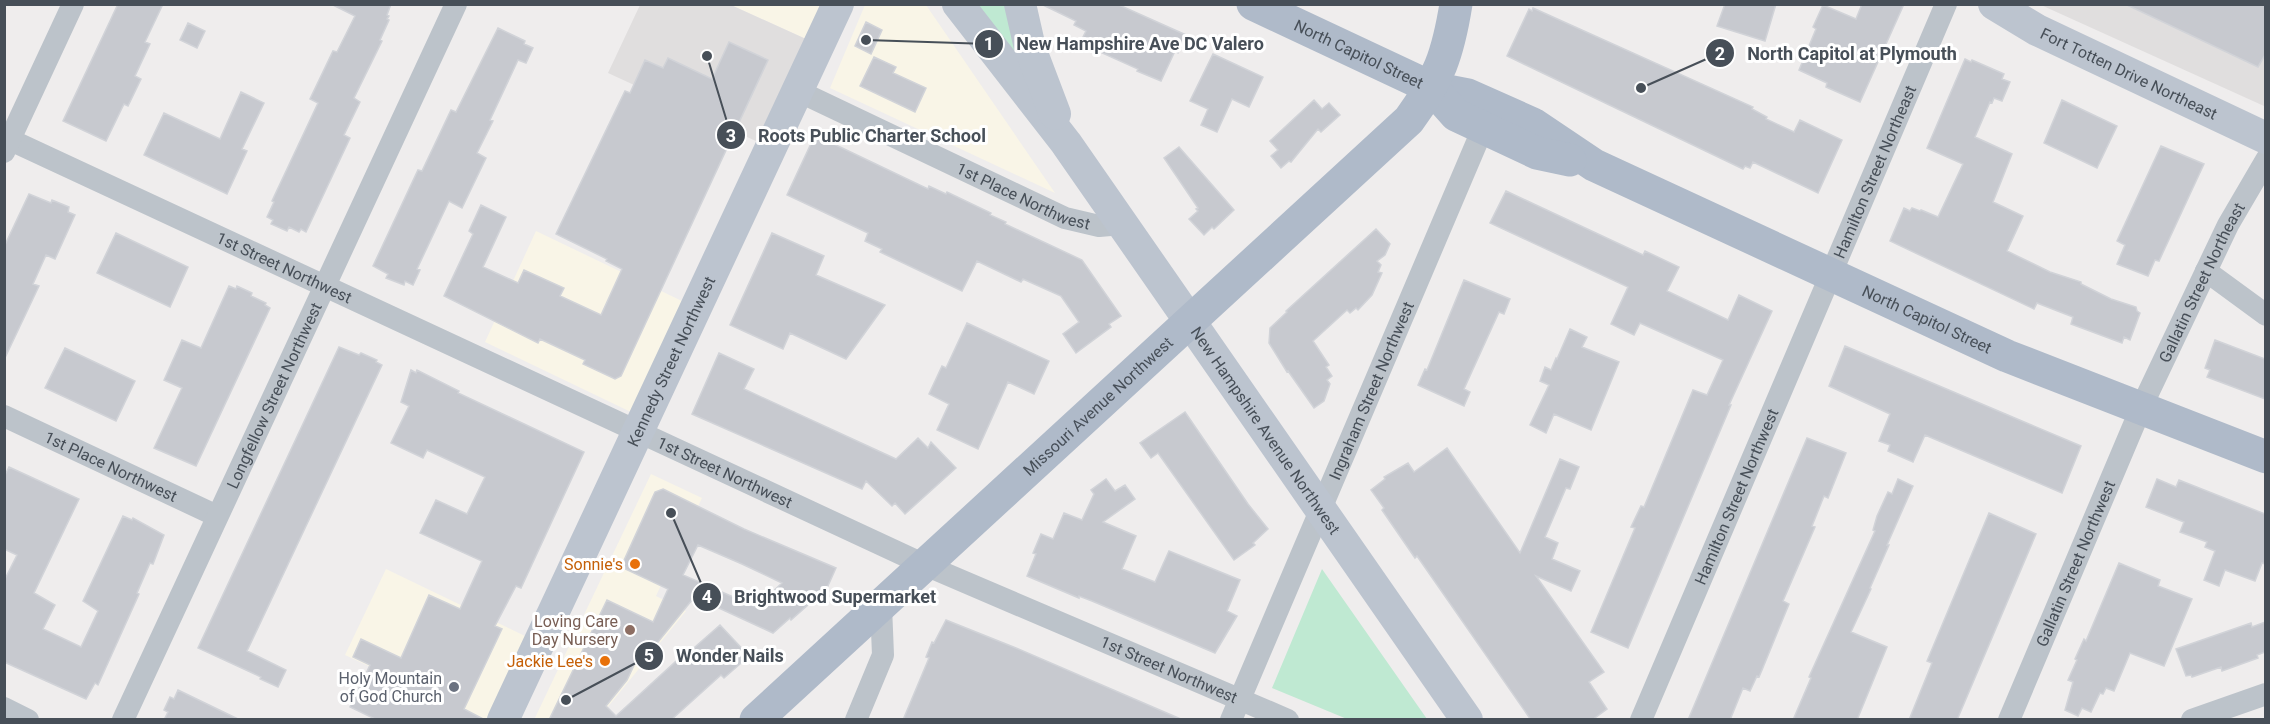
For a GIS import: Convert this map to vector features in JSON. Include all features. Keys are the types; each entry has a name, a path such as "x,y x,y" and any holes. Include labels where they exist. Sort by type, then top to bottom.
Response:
{"main road":[{"name":"North Capitol Street","path":"1253,4 1432,88"},
{"name":"Missouri Avenue Northwest","path":"756,720 1409,120 1432,88 1448,49 1456,4"},
{"path":"1432,88 1456,115 1483,128 1537,153 1594,165"},
{"path":"1432,88 1468,95 1533,124 1594,165"},
{"name":"North Capitol Street","path":"1594,165 2007,356 2265,457"}],"street":[{"path":"7,143 74,4"},
{"name":"Longfellow Street Northwest","path":"123,720 456,4"},
{"name":"Kennedy Street Northwest","path":"503,720 838,4"},
{"name":"New Hampshire Avenue Northwest","path":"958,4 1066,143 1467,720"},
{"name":"New Hampshire Avenue Northwest","path":"1020,4 1030,48 1066,143"},
{"name":"Hamilton Street Northeast","path":"1831,274 1947,4"},
{"name":"Fort Totten Drive Northeast","path":"1994,4 2037,30 2265,138"},
{"name":"1st Place Northwest","path":"798,91 1065,218 1099,226 1122,224"},
{"name":"Ingraham Street Northwest","path":"1232,720 1483,128"},
{"name":"1st Street Northwest","path":"7,143 325,285 925,565 1288,720"},
{"name":"Gallatin Street Northeast","path":"2141,408 2233,216 2265,160"},
{"path":"2206,271 2265,315"},
{"name":"Hamilton Street Northwest","path":"1641,720 1831,274"},
{"name":"Gallatin Street Northwest","path":"2009,720 2141,408"},
{"name":"1st Place Northwest","path":"4,416 217,516"},
{"path":"856,720 884,655 881,606"},
{"path":"2192,720 2265,694"},
{"path":"4,708 28,720"}],"shaded area":[{"path":"640,5 731,5 806,39 758,142 608,73"},
{"path":"731,5 820,5 806,39"},
{"path":"865,5 926,5 1055,193 830,88"},
{"path":"2041,5 2265,5 2265,104 2264,106"},
{"path":"536,231 682,301 633,413 485,342"},
{"path":"651,474 702,498 656,596 686,611 598,719 534,720"},
{"path":"386,569 525,636 488,719 483,719 345,655"}],"green space":[{"path":"970,5 1007,5 1026,78"},
{"path":"1322,569 1427,719 1347,719 1272,688"}],"building":[{"path":"118,4 163,4 145,42 150,44 135,76 141,79 128,106 124,104 106,141 63,121"},
{"path":"331,4 391,4 387,15 389,20 380,40 382,41 354,98 360,102 344,135 350,138 306,232 301,229 299,232 289,227 287,231 271,224 273,220 267,217 274,202 272,201 318,103 310,99 333,51 337,52 355,16"},
{"path":"1041,4 1117,4 1186,35 1178,53 1175,51 1161,81 1080,43 1086,31 1074,25 1076,21"},
{"path":"1725,4 1776,4 1765,41 1717,26"},
{"path":"1862,4 1904,4 1860,102 1826,87 1827,83 1799,70 1823,5 1856,19"},
{"path":"2125,4 2265,4 2265,55 2258,67"},
{"path":"1533,8 1753,107 1752,109 1767,117 1766,119 1794,132 1800,120 1842,140 1818,193 1753,162 1750,168 1745,166 1743,169 1507,56 1529,9 1532,11"},
{"path":"866,22 882,30 871,54 855,46"},
{"path":"188,23 205,31 197,48 180,40"},
{"path":"498,28 525,41 524,44 533,48 526,63 518,60 490,120 493,121 477,153 486,158 462,208 449,201 417,269 420,270 413,285 405,281 404,285 386,278 388,274 373,266 418,170 422,171 451,110 456,112"},
{"path":"729,42 768,60 621,376 615,379 583,364 585,360 540,339 538,343 444,296 473,234 469,231 481,205 506,217 483,267 518,283 524,270 564,288 560,296 601,315 622,269 606,261 607,259 556,234 625,91 630,93 645,60 663,68 668,58 712,79"},
{"path":"1213,54 1263,77 1249,107 1232,99 1217,132 1201,125 1208,109 1190,101"},
{"path":"874,57 896,67 893,73 926,88 915,112 860,86"},
{"path":"1965,59 2004,74 2002,79 2010,82 2002,101 1994,98 1992,103 1990,102 1975,137 2012,154 1993,202 2023,216 2007,251 2050,272 2081,282 2111,299 2136,307 2140,313 2130,340 2124,337 2122,343 2071,324 2073,317 2037,303 2034,309 1890,241 1904,208 1910,211 1912,208 1921,210 1938,217 1963,164 1927,148"},
{"path":"241,92 264,103 242,149 247,151 227,194 144,155 164,113 220,139"},
{"path":"1314,100 1322,109 1329,103 1340,115 1321,132 1318,129 1291,162 1289,161 1281,168 1271,156 1278,150 1270,141"},
{"path":"2062,100 2117,126 2097,168 2044,143"},
{"path":"815,135 928,189 929,186 946,194 947,192 991,213 990,215 1006,222 1005,224 1082,260 1121,316 1109,324 1111,327 1076,353 1063,334 1079,322 1061,296 1023,279 1021,282 977,261 962,291 880,252 882,249 865,241 868,233 787,195"},
{"path":"2161,146 2204,164 2159,261 2155,260 2148,276 2117,264 2125,245 2117,241"},
{"path":"1179,147 1234,210 1204,235 1189,219 1198,211 1196,209 1198,208 1164,158"},
{"path":"1506,191 1643,255 1645,251 1679,267 1667,291 1728,320 1739,295 1772,311 1729,405 1731,405 1628,648 1591,632 1635,528 1631,527 1641,506 1644,507 1693,390 1707,395 1723,360 1640,323 1634,335 1611,324 1628,287 1490,223"},
{"path":"29,194 69,207 68,212 75,215 55,259 46,255 33,284 39,286 4,360 4,247"},
{"path":"1376,229 1390,244 1385,255 1377,261 1381,265 1378,272 1382,273 1372,295 1358,310 1356,308 1350,313 1347,310 1313,341 1329,365 1326,367 1332,376 1327,380 1330,384 1324,401 1314,408 1269,343 1270,328"},
{"path":"116,233 188,267 170,307 97,273"},
{"path":"772,233 824,256 816,275 885,305 846,359 790,333 783,349 730,325"},
{"path":"1464,280 1510,299 1504,314 1499,312 1464,389 1470,392 1464,406 1418,385 1425,369 1427,370"},
{"path":"229,286 236,289 237,286 252,293 251,296 266,303 265,305 270,308 196,466 154,448 182,388 164,380 182,340 201,348"},
{"path":"967,323 1049,361 1034,394 1008,382 978,449 937,430 949,404 929,394 942,366 946,368"},
{"path":"1570,329 1587,337 1582,347 1619,362 1591,430 1554,414 1546,433 1530,425 1549,385 1540,381 1545,367 1551,370"},
{"path":"2215,340 2265,359 2265,399 2207,377 2210,370 2205,368"},
{"path":"1845,346 2081,446 2062,493 1925,435 1913,462 1888,451 1890,445 1879,441 1890,414 1829,386"},
{"path":"339,347 359,355 361,353 377,360 376,362 382,365 247,651 286,670 278,687 198,648"},
{"path":"65,348 135,381 116,421 45,388"},
{"path":"719,353 754,369 744,389 896,459 918,438 928,448 931,442 956,468 905,514 895,503 892,506 866,481 862,489 692,414"},
{"path":"411,370 416,373 417,370 459,391 458,393 584,452 521,588 516,586 495,626 502,629 464,709 485,720 377,720 350,707 370,665 353,657 361,639 401,658 429,595 460,609 482,561 420,533 436,500 467,514 485,477 427,450 423,458 391,443 409,406 401,402"},
{"path":"1185,412 1248,504 1268,529 1253,543 1255,545 1234,560 1158,453 1151,458 1140,443"},
{"path":"1807,438 1846,453 1828,498 1824,496 1812,526 1815,527 1783,601 1789,604 1762,670 1750,691 1743,688 1730,720 1688,720"},
{"path":"1447,448 1520,553 1560,459 1579,467 1570,489 1566,488 1545,537 1558,543 1552,559 1580,571 1571,591 1536,576 1604,672 1589,682 1607,709 1592,720 1531,720 1417,556 1415,558 1371,490 1385,479 1384,477 1408,463 1414,472"},
{"path":"9,467 79,499 34,593 55,605 43,629 81,647 98,611 83,601 123,516 132,520 133,518 164,535 98,685 95,683 86,699 4,662 4,581 17,555 4,549 4,477"},
{"path":"1106,479 1115,491 1125,485 1135,499 1103,522 1136,536 1122,569 1155,582 1169,551 1240,580 1227,611 1237,616 1215,653 1027,576 1041,534 1053,539 1064,513 1082,520 1094,494 1091,490"},
{"path":"1898,479 1913,486 1851,632 1887,647 1857,720 1793,720 1811,678 1809,677 1875,531 1873,530 1877,516 1888,492 1892,494"},
{"path":"2157,479 2176,487 2179,480 2265,514 2265,564 2262,563 2255,581 2225,570 2219,586 2204,580 2215,551 2205,547 2207,542 2180,532 2184,522 2146,507"},
{"path":"663,489 744,529 836,568 827,588 773,633 695,597 701,605 692,600 654,647 646,640 627,680 606,706 616,716 685,653 687,654 720,625 749,656 724,678 721,675 671,720 549,720 607,600 653,622 668,589 621,567 655,492","holes":["698,545 782,583 756,607 683,575"]},
{"path":"1989,513 2036,534 1957,720 1909,720 1932,663 1927,661"},
{"path":"2119,563 2160,580 2158,586 2192,599 2164,666 2130,653 2114,691 2106,688 2103,694 2100,693 2091,712 2082,708 2078,716 2065,710 2073,682 2068,680 2077,660 2075,659 2084,639 2086,641"},
{"path":"946,620 1183,720 903,720 929,658 926,657 932,642 934,643"},
{"path":"2265,622 2265,652 2257,655 2258,658 2222,671 2221,667 2192,677 2191,675 2186,676 2176,649 2251,623 2252,627"},
{"path":"178,690 240,720 164,720 168,712 164,710 170,697 174,699"}],"place":[{"name":"New Hampshire Ave DC Valero","path":"866,40"},
{"name":"Roots Public Charter School","path":"707,56"},
{"name":"North Capitol at Plymouth","path":"1641,88"},
{"name":"Brightwood Supermarket","path":"671,513"},
{"name":"Sonnie's","path":"635,564"},
{"name":"Loving Care Day Nursery","path":"630,630"},
{"name":"Jackie Lee's","path":"605,661"},
{"name":"Holy Mountain of God Church","path":"454,687"},
{"name":"Wonder Nails","path":"566,700"}]}
